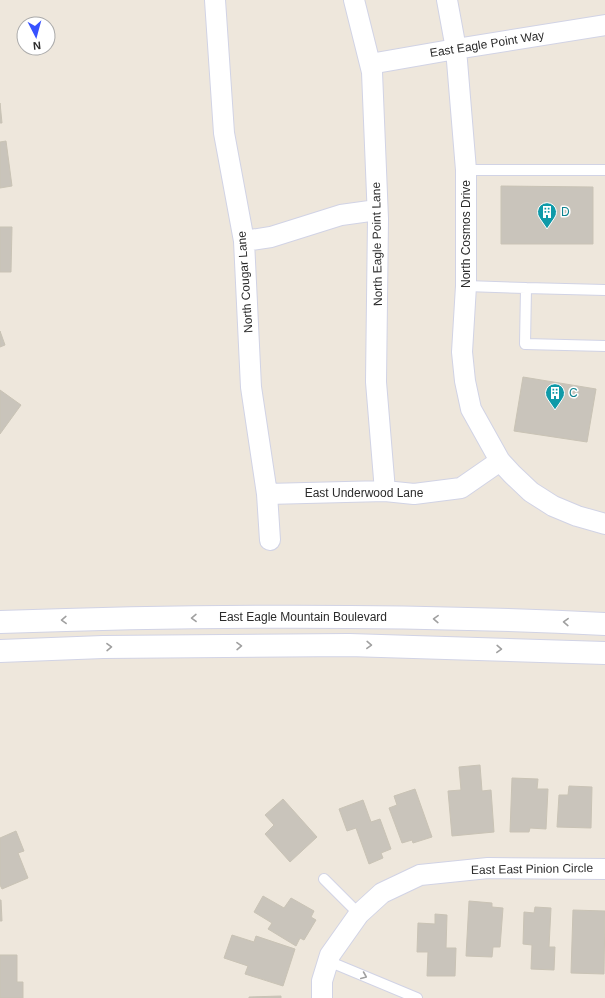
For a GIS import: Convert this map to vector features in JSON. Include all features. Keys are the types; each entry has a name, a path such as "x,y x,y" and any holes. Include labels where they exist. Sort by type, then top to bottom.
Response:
{"street":[{"name":"North Cougar Lane","path":"215,0 224,132 244,241 251,387 268,494 270,540"},
{"name":"North Eagle Point Lane","path":"354,0 372,72 377,210 376,382 385,491"},
{"name":"North Cosmos Drive","path":"447,0 456,49 466,170 466,286 462,352 465,381 471,409 500,461 531,492 553,506 577,516 605,524"},
{"name":"East Eagle Point Way","path":"370,64 605,25"},
{"path":"244,241 270,237 341,215 377,210"},
{"name":"East Underwood Lane","path":"268,494 385,491 414,494 461,488 500,461"},
{"name":"East Eagle Mountain Boulevard","path":"0,622 352,616 605,624"},
{"path":"0,651 103,647 348,645 605,653"},
{"name":"East East Pinion Circle","path":"322,998 322,981 330,955 359,914 382,893 420,875 488,868 605,869"}],"lane":[{"path":"466,170 605,170"},
{"path":"466,286 605,290"},
{"path":"526,288 525,344 605,346"},
{"path":"324,879 359,914"},
{"path":"328,960 417,998"}],"building":[{"path":"0,103 2,123 0,123"},
{"path":"6,141 12,186 0,188 0,142"},
{"name":"D","path":"501,186 593,187 593,244 501,244"},
{"path":"0,227 12,227 11,272 0,272"},
{"path":"0,331 5,345 0,347"},
{"name":"C","path":"523,377 596,389 587,442 514,431"},
{"path":"0,390 21,405 0,434"},
{"path":"480,765 482,791 491,790 494,832 452,836 448,791 461,790 459,767"},
{"path":"512,778 538,779 537,789 548,789 546,829 530,828 529,832 510,832"},
{"path":"569,786 592,787 591,828 557,827 559,795 568,795"},
{"path":"415,789 432,837 413,843 412,840 402,843 389,808 397,805 394,796"},
{"path":"283,799 317,837 290,862 265,834 274,825 265,815"},
{"path":"363,800 371,822 380,819 391,849 381,853 383,858 369,864 356,828 347,831 339,809"},
{"path":"16,831 24,851 18,853 28,878 2,889 0,885 0,838"},
{"path":"263,896 284,908 291,898 314,911 311,917 316,920 304,940 300,938 296,946 268,929 272,923 254,912"},
{"path":"1,900 2,921 0,921"},
{"path":"469,901 492,903 492,907 503,908 500,947 493,947 492,957 466,956"},
{"path":"535,907 551,908 549,947 555,947 554,970 531,969 532,945 523,944 524,912 534,913"},
{"path":"573,910 605,911 604,974 571,973"},
{"path":"435,914 447,915 446,948 456,948 455,976 427,976 428,952 417,952 418,923 435,924"},
{"path":"232,935 254,942 256,936 295,949 283,986 245,974 248,966 224,958"},
{"path":"0,955 17,955 17,982 23,982 23,998 0,998"},
{"path":"281,996 281,998 249,998 249,997"}],"place":[{"name":"D","path":"547,229"},
{"name":"C","path":"555,410"}]}
